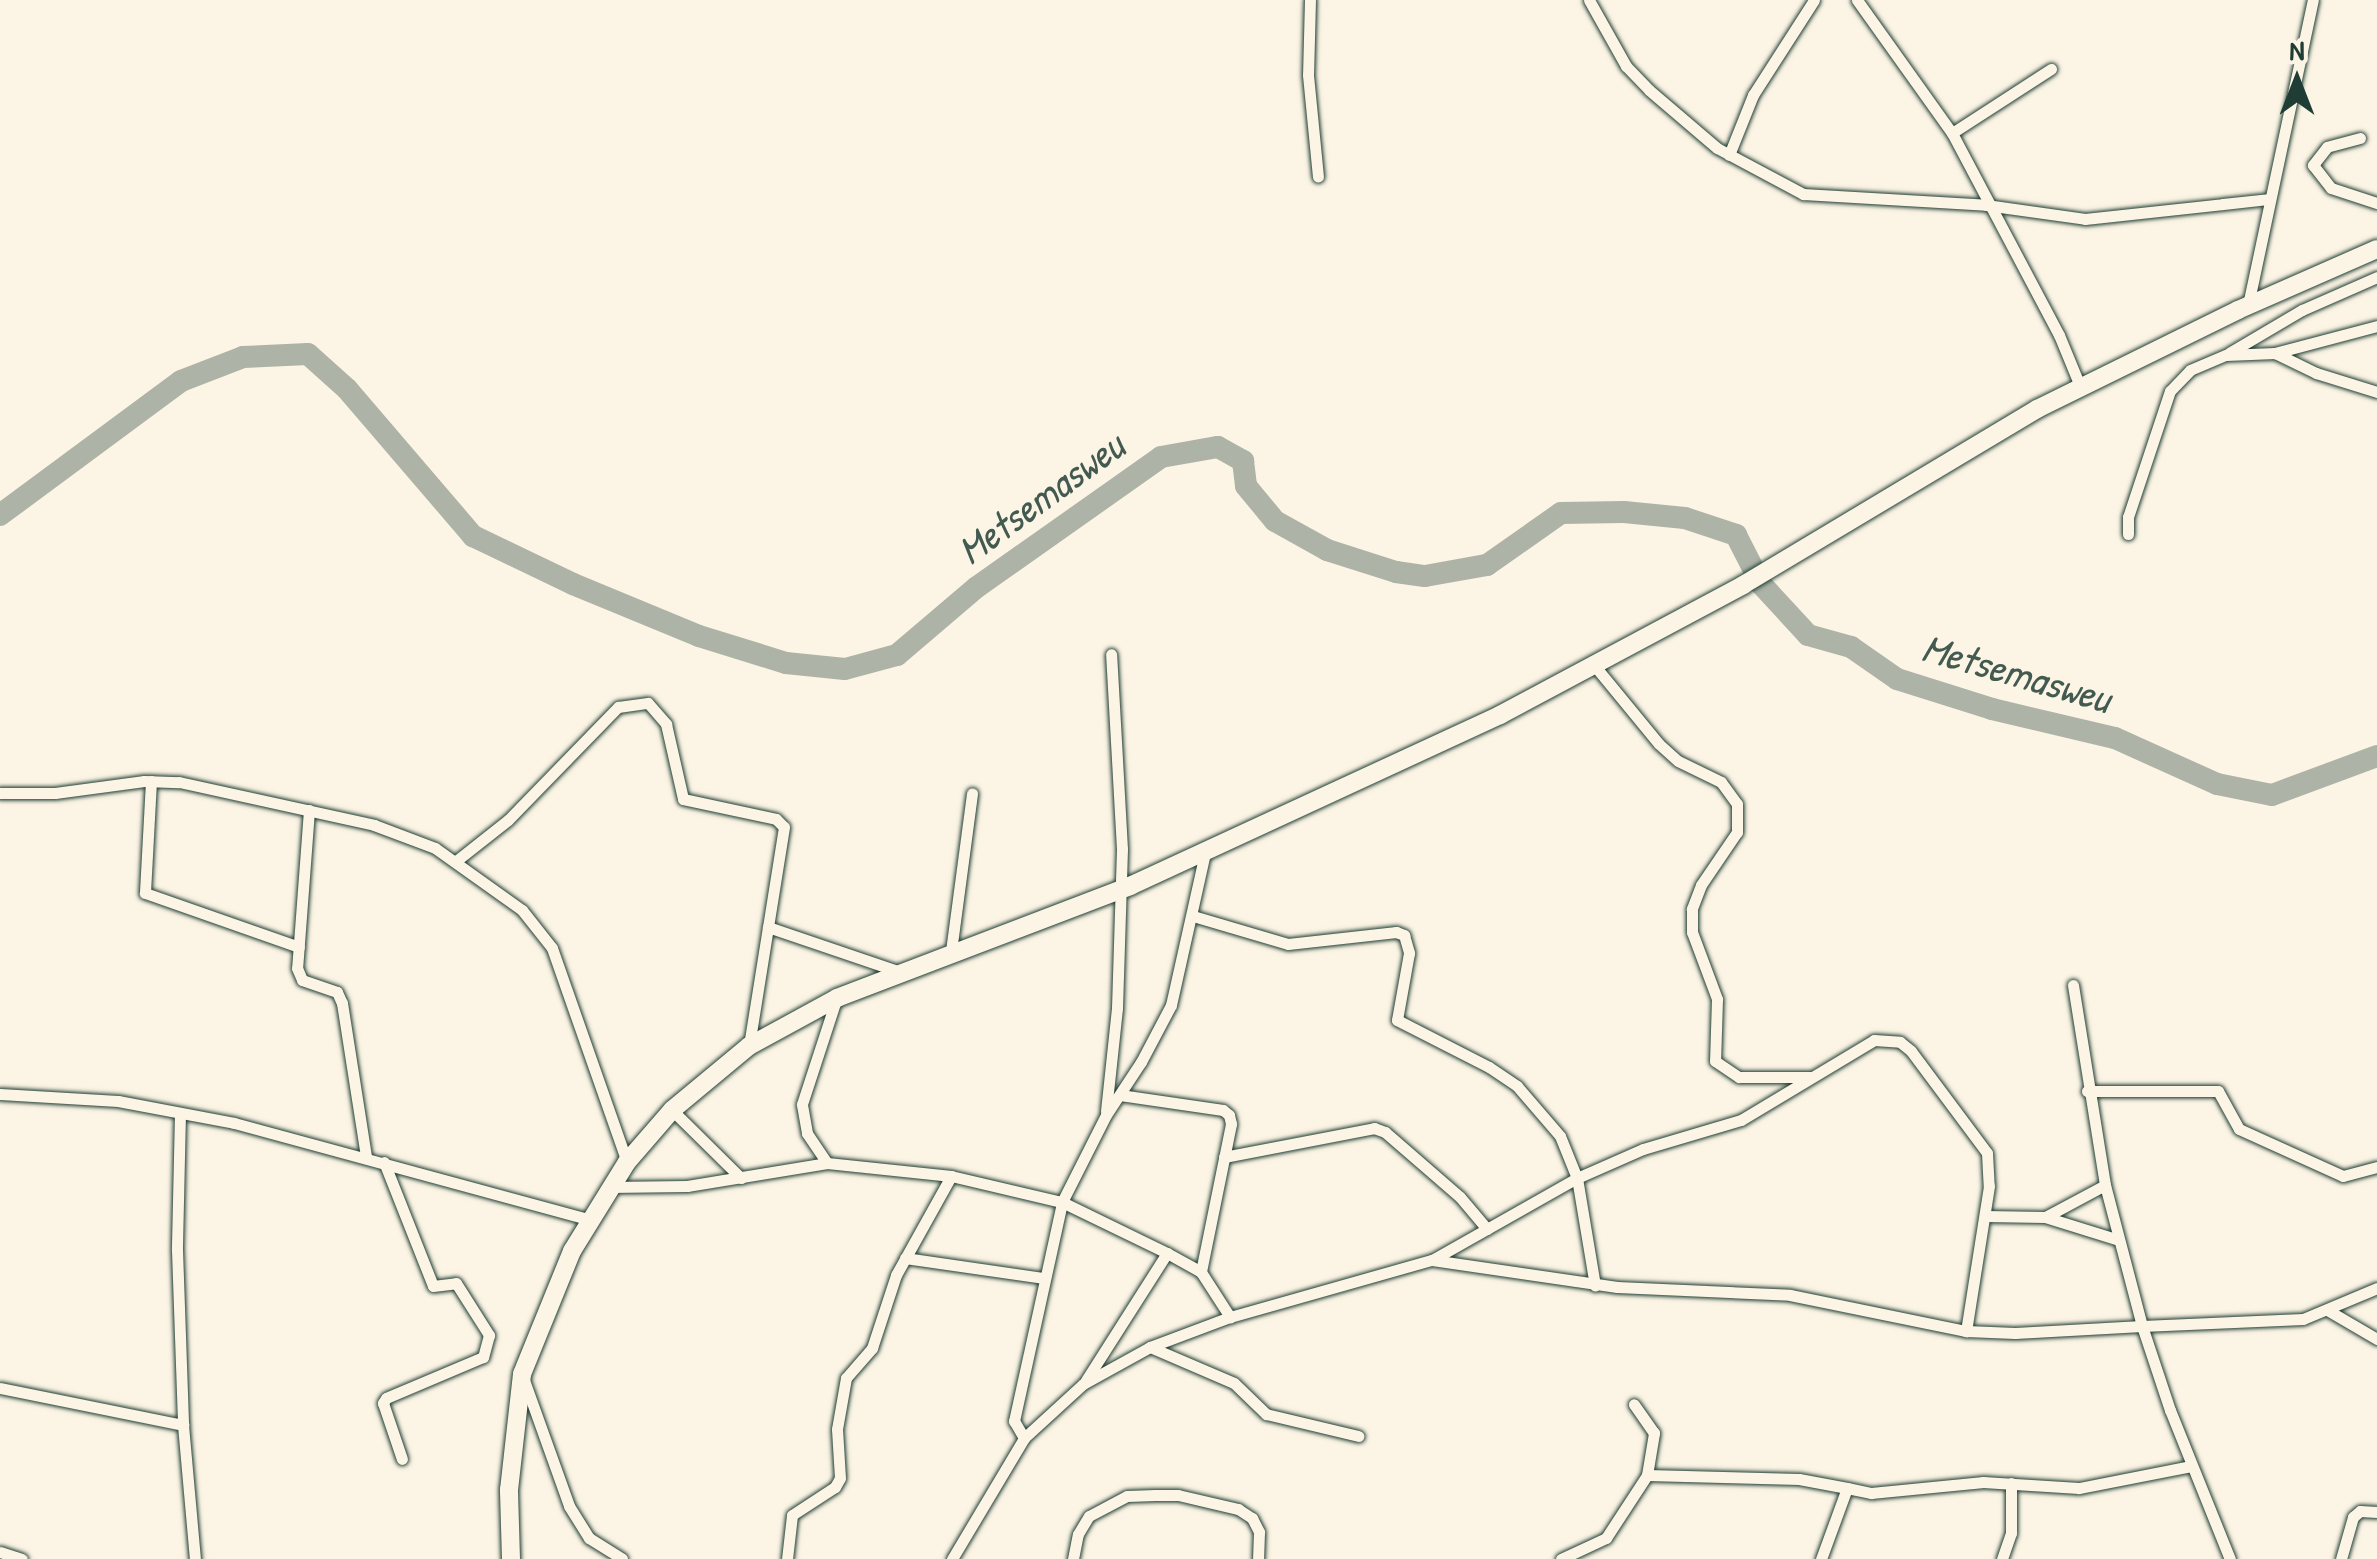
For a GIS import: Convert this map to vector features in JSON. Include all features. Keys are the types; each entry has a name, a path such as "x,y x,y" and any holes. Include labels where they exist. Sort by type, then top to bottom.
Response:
{"street":[{"path":"1310,0 1307,60 1318,177"},
{"path":"1589,0 1637,78 1729,155 1787,187 1821,198 1986,205 2085,219 2268,199"},
{"path":"1729,155 1754,94 1814,0"},
{"path":"1857,0 1952,133 1986,205 2059,334 2080,386"},
{"path":"1871,0 1874,24"},
{"path":"2248,305 2313,0"},
{"path":"1952,133 2051,68"},
{"path":"2360,138 2328,147 2314,165 2330,188 2377,203"},
{"path":"512,1559 509,1490 522,1374 588,1219 627,1162 672,1110 749,1046 837,998 951,951 1120,890 1500,715 1742,586 1964,449 2080,386 2377,248"},
{"path":"2128,534 2128,518 2170,391 2190,370 2226,355 2302,310 2377,277"},
{"path":"2226,355 2274,353 2376,328"},
{"path":"2274,353 2316,374 2377,392"},
{"path":"1106,1115 1117,1008 1122,799 1110,654"},
{"path":"1594,666 1659,744 1678,761 1721,782 1737,804 1737,832 1701,884 1692,909 1692,932 1717,999 1715,1062 1740,1076 1811,1077"},
{"path":"456,861 508,820 618,706 648,703 666,724 684,799 782,822 749,1046"},
{"path":"0,793 56,794 152,781 226,790 387,830 456,861 522,910 552,948 627,1162"},
{"path":"152,781 144,893 299,948"},
{"path":"951,951 972,793"},
{"path":"310,810 297,968 302,980 337,992 342,1003 366,1157"},
{"path":"1024,1438 1014,1421 1062,1202 1106,1115 1171,1005 1206,853"},
{"path":"1193,916 1288,944 1396,932 1404,935 1409,954 1397,1020 1489,1066 1517,1086 1560,1136 1577,1178 1595,1285"},
{"path":"768,927 900,972"},
{"path":"2073,985 2116,1239 2142,1326 2230,1559"},
{"path":"827,1163 807,1133 802,1104 837,998"},
{"path":"952,1559 1024,1438 1084,1384 1150,1348 1230,1317 1432,1260 1577,1178 1644,1150 1740,1120 1874,1040 1900,1042 1911,1051 1986,1153 1985,1216 1966,1331"},
{"path":"2088,1090 2218,1091 2239,1129 2343,1176 2377,1167"},
{"path":"0,1094 118,1101 180,1113 366,1157 588,1219"},
{"path":"1120,1094 1222,1110 1231,1124 1201,1272"},
{"path":"672,1110 742,1178"},
{"path":"180,1113 178,1250 184,1425 195,1559"},
{"path":"1224,1157 1374,1128 1385,1132 1460,1197 1486,1229"},
{"path":"384,1162 433,1286 456,1283 488,1335 483,1357 383,1402 402,1459"},
{"path":"610,1188 687,1186 827,1163 951,1176 1062,1202 1167,1253 1201,1272 1230,1317"},
{"path":"787,1559 792,1515 835,1488 840,1478 838,1429 846,1378 872,1348 905,1258 951,1176"},
{"path":"2045,1217 2105,1184"},
{"path":"1985,1216 2045,1217 2116,1239"},
{"path":"1084,1384 1167,1253"},
{"path":"905,1258 1043,1278"},
{"path":"1432,1260 1595,1285 1790,1295 1966,1331 2015,1333 2303,1319 2377,1288"},
{"path":"2329,1311 2377,1339"},
{"path":"1150,1348 1234,1383 1266,1414 1358,1436"},
{"path":"522,1374 574,1515 589,1538 622,1559"},
{"path":"0,1388 184,1425"},
{"path":"1561,1559 1606,1538 1648,1475 1654,1432 1634,1404"},
{"path":"1648,1475 1799,1478 1871,1493 2011,1482 2079,1488 2192,1466"},
{"path":"2002,1559 2011,1533 2011,1482"},
{"path":"1821,1559 1848,1488"},
{"path":"1073,1559 1090,1516 1127,1496 1155,1495 1178,1495 1238,1508 1252,1518 1260,1532 1258,1559"},
{"path":"2341,1559 2353,1517 2360,1510 2377,1512"},
{"path":"0,1552 22,1559"}],"waterway":[{"name":"Metsemasweu","path":"0,515 181,381 243,357 308,354 347,389 473,536 573,584 699,636 786,663 845,669 897,655 977,587 1161,457 1218,447 1243,461 1246,486 1275,521 1327,550 1396,572 1425,576 1487,565 1561,513 1624,512 1685,518 1736,535 1761,584 1808,635 1851,647 1897,679 1992,709 2115,738 2217,784 2272,795 2377,756"}]}
